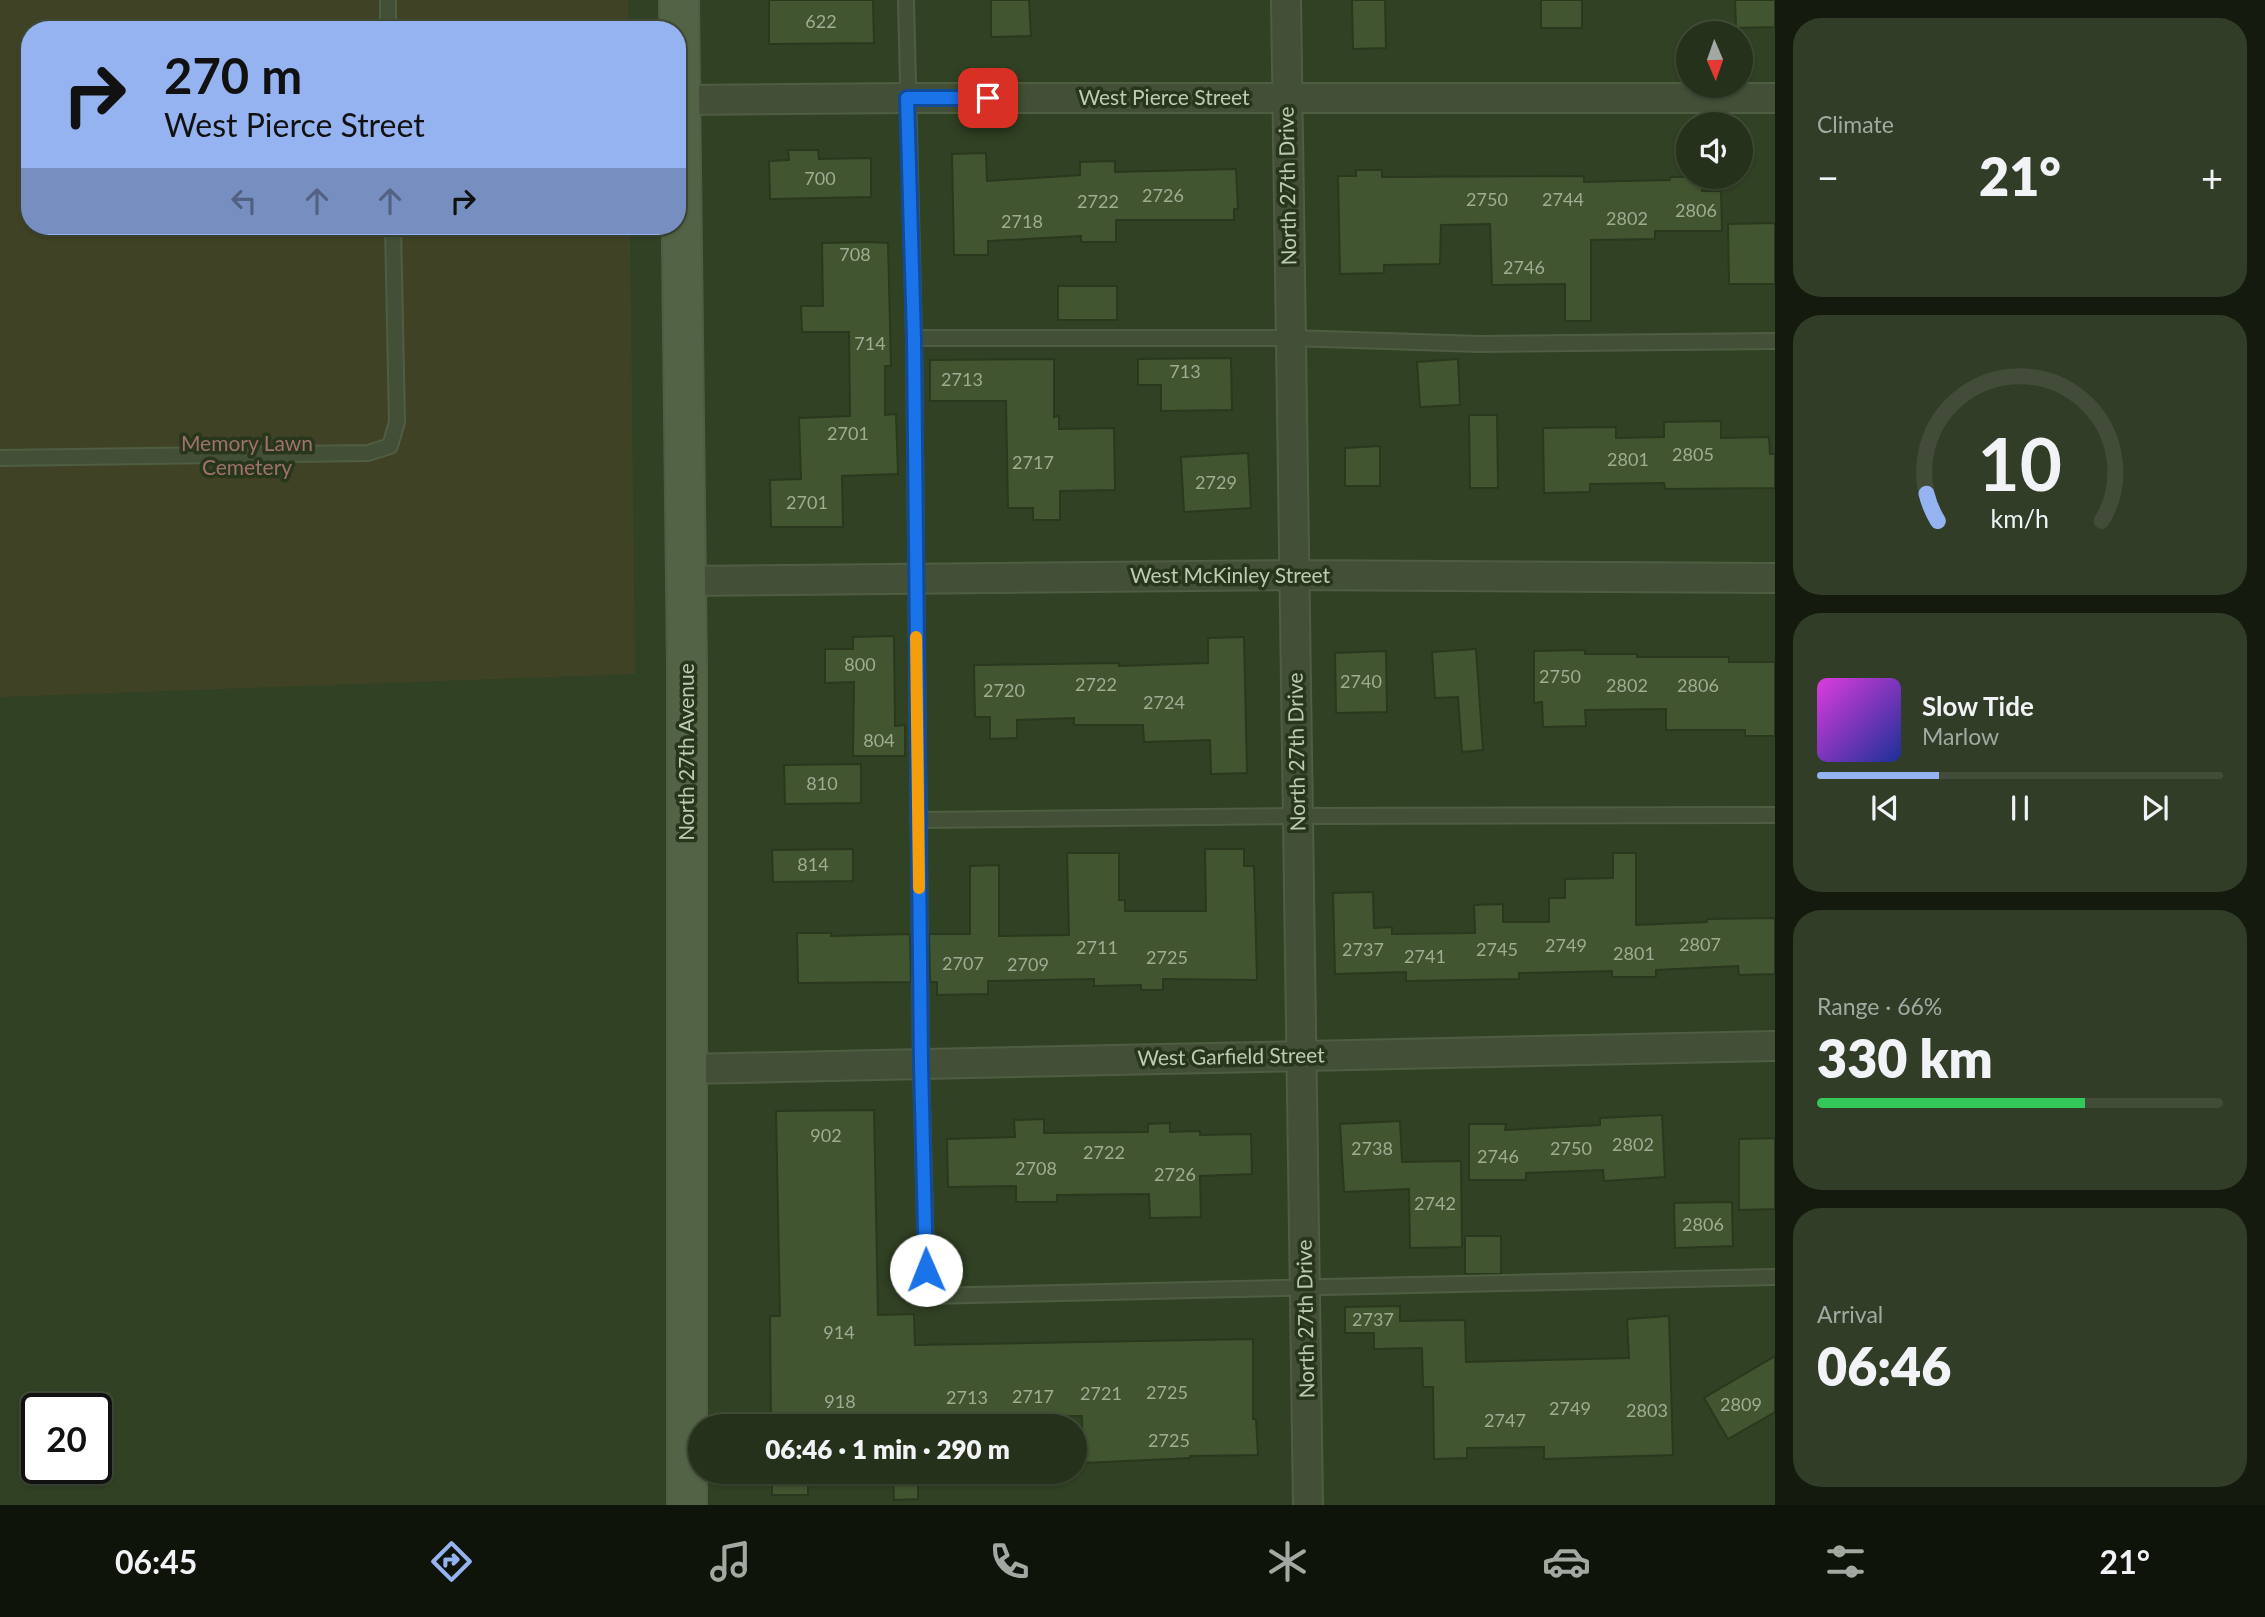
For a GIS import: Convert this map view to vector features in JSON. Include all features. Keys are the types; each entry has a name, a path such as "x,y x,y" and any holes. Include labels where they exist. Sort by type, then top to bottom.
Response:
{"main road":[{"name":"North 27th Avenue","path":"679,0 679,21"},
{"name":"North 27th Avenue","path":"681,235 685,581 687,1505"}],"street":[{"name":"North 27th Drive","path":"1286,0 1308,1505"},
{"name":"West Pierce Street","path":"686,100 1775,98"},
{"name":"West McKinley Street","path":"685,581 1294,575 1775,578"},
{"name":"West Garfield Street","path":"687,1069 1775,1046"}],"lane":[{"path":"388,0 388,21"},
{"path":"906,0 914,338 921,1064 927,1296 1775,1277"},
{"path":"0,458 368,453 390,446 397,422 393,235"},
{"path":"914,338 1291,338 1480,344 1775,341"},
{"path":"918,820 1775,815"}],"green space":[{"name":"Memory Lawn Cemetery","path":"0,0 628,0 629,21 21,21 21,235 630,235 635,674 0,697"}],"building":[{"path":"769,0 873,0 874,43 769,44"},
{"path":"991,0 1029,0 1031,36 991,37"},
{"path":"1352,0 1385,0 1386,48 1353,49"},
{"path":"1541,0 1582,0 1582,28 1541,28"},
{"path":"1735,0 1775,0 1775,27 1754,28 1754,21 1736,21"},
{"path":"788,150 818,150 819,159 871,158 871,197 770,199 769,161 789,160"},
{"path":"986,153 987,181 1080,175 1080,162 1115,161 1115,172 1236,169 1238,209 1234,209 1234,220 1116,220 1116,242 1081,242 1081,236 988,241 988,255 954,255 952,154"},
{"path":"1356,170 1382,170 1382,177 1584,176 1584,182 1670,180 1670,177 1676,177 1676,189 1721,191 1722,231 1655,231 1655,239 1591,240 1591,321 1565,321 1565,284 1492,285 1490,224 1441,225 1440,264 1384,265 1384,273 1340,274 1338,176 1356,176"},
{"path":"1775,223 1775,284 1729,284 1728,224"},
{"path":"822,243 888,243 891,366 885,366 885,415 896,414 898,474 842,476 843,527 771,527 770,480 801,479 799,418 850,416 849,332 802,332 801,306 823,306"},
{"path":"1058,286 1117,286 1117,320 1058,320"},
{"path":"1231,358 1232,410 1161,411 1161,385 1138,385 1138,359"},
{"path":"1054,359 1054,417 1059,416 1059,429 1114,428 1115,490 1060,491 1060,520 1033,520 1033,508 1008,508 1006,401 930,401 930,360"},
{"path":"1458,359 1460,405 1420,407 1417,362"},
{"path":"1469,415 1497,415 1498,488 1470,488"},
{"path":"1721,421 1721,438 1769,437 1770,454 1775,454 1775,488 1665,489 1664,483 1590,484 1590,492 1544,493 1543,428 1616,427 1616,438 1664,437 1664,422"},
{"path":"1380,446 1380,486 1345,486 1345,448"},
{"path":"1248,453 1251,508 1184,512 1181,457"},
{"path":"894,636 895,726 905,725 905,756 853,756 854,682 825,683 825,649 853,649 853,637"},
{"path":"1244,637 1247,773 1211,774 1210,740 1144,742 1143,725 1074,725 1074,718 1017,720 1017,738 990,739 990,717 975,717 974,665 1119,663 1119,666 1208,663 1208,638"},
{"path":"1476,649 1483,750 1462,752 1458,697 1435,698 1432,652"},
{"path":"1585,650 1585,654 1729,657 1729,662 1775,662 1775,736 1745,736 1745,730 1666,730 1666,709 1585,710 1586,726 1543,727 1542,702 1534,703 1534,651"},
{"path":"1386,651 1387,712 1336,713 1335,653"},
{"path":"861,764 861,803 785,804 784,765"},
{"path":"853,849 853,881 773,882 772,850"},
{"path":"1205,849 1244,849 1244,866 1254,866 1257,980 1163,979 1163,990 1141,990 1141,985 1094,986 1094,979 988,981 988,994 937,995 937,982 930,982 929,934 970,934 970,866 999,865 999,936 1069,935 1067,853 1119,853 1119,900 1125,900 1125,911 1206,911"},
{"path":"1613,853 1636,853 1636,925 1707,922 1707,919 1775,918 1775,974 1739,975 1738,966 1656,970 1656,977 1612,977 1612,971 1519,973 1519,979 1406,981 1406,972 1335,974 1333,893 1373,892 1374,928 1392,927 1392,934 1475,933 1474,905 1503,904 1503,922 1549,922 1549,898 1565,898 1565,879 1613,878"},
{"path":"797,933 831,933 831,936 910,934 911,982 798,983"},
{"path":"874,1110 878,1315 914,1314 915,1345 1253,1339 1253,1419 1256,1419 1258,1455 1190,1456 1087,1463 1087,1414 771,1414 770,1316 780,1316 776,1111"},
{"path":"1662,1115 1665,1177 1604,1181 1603,1170 1526,1173 1526,1180 1469,1180 1469,1124 1506,1124 1505,1130 1600,1125 1600,1118"},
{"path":"1044,1119 1044,1133 1148,1132 1148,1124 1170,1123 1170,1132 1200,1131 1200,1135 1251,1134 1252,1174 1200,1176 1201,1217 1150,1218 1149,1194 1057,1195 1057,1202 1016,1202 1016,1186 948,1187 947,1139 1015,1137 1014,1120"},
{"path":"1400,1121 1402,1162 1461,1161 1462,1247 1410,1248 1409,1189 1344,1192 1340,1124"},
{"path":"1775,1138 1775,1209 1739,1210 1739,1139"},
{"path":"1732,1202 1733,1246 1675,1248 1674,1203"},
{"path":"1465,1236 1501,1236 1501,1274 1465,1274"},
{"path":"1400,1306 1400,1321 1465,1320 1466,1362 1629,1358 1627,1319 1669,1316 1673,1455 1544,1459 1544,1447 1467,1448 1467,1458 1434,1459 1433,1387 1423,1387 1422,1348 1374,1349 1374,1333 1345,1333 1345,1307"},
{"path":"1775,1356 1775,1412 1728,1439 1704,1398"},
{"path":"772,1484 808,1484 808,1495 772,1495"},
{"path":"893,1484 918,1484 918,1499 894,1500"}],"slow traffic":[{"path":"916,637 919,888"}],"route":[{"path":"926,1270 921,1064 914,338 907,98 988,98"}]}
